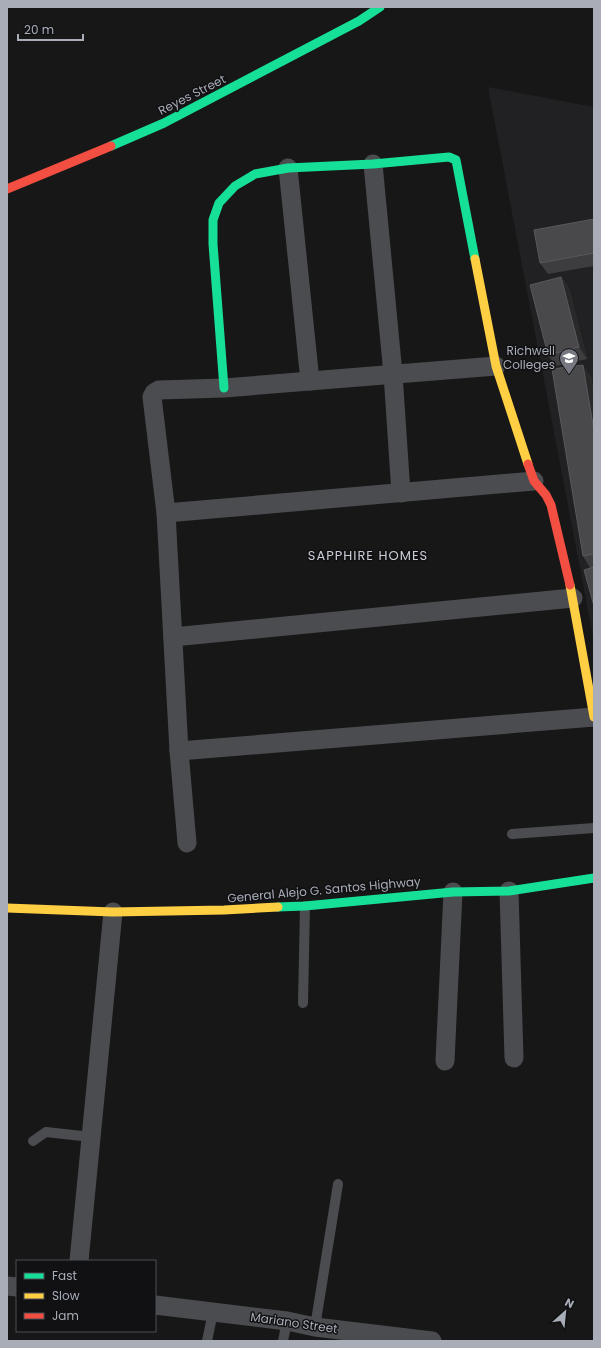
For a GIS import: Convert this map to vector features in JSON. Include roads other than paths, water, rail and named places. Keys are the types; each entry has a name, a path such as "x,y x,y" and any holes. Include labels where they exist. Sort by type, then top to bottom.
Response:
{"street":[{"name":"Reyes Street","path":"7,189 164,123 359,21 380,7"},
{"path":"179,751 594,717 573,598 551,506 546,495 534,481 496,366 456,160 449,156 373,164 288,168 255,174 235,186 219,203 213,220 224,388"},
{"path":"373,164 393,374 401,493"},
{"path":"288,168 310,381"},
{"path":"187,842 179,751 166,513 152,397 154,393 158,390 224,388 496,366"},
{"path":"166,513 534,481"},
{"path":"173,637 573,598"},
{"name":"General Alejo G. Santos Highway","path":"7,908 113,912 224,910 305,906 405,895 509,891 594,878"},
{"path":"509,891 514,1058"},
{"path":"445,1061 453,892"},
{"path":"79,1260 113,912"},
{"name":"Mariano Street","path":"156,1305 432,1341"}],"lane":[{"path":"512,834 594,828"},
{"path":"303,1003 305,906"},
{"path":"33,1141 46,1132 91,1138"},
{"path":"315,1327 338,1184"},
{"path":"207,1341 213,1312"},
{"path":"283,1341 287,1321"}],"place":[{"name":"Richwell Colleges","path":"569,375"}],"district":[{"name":"SAPPHIRE HOMES","path":"368,555"}]}
